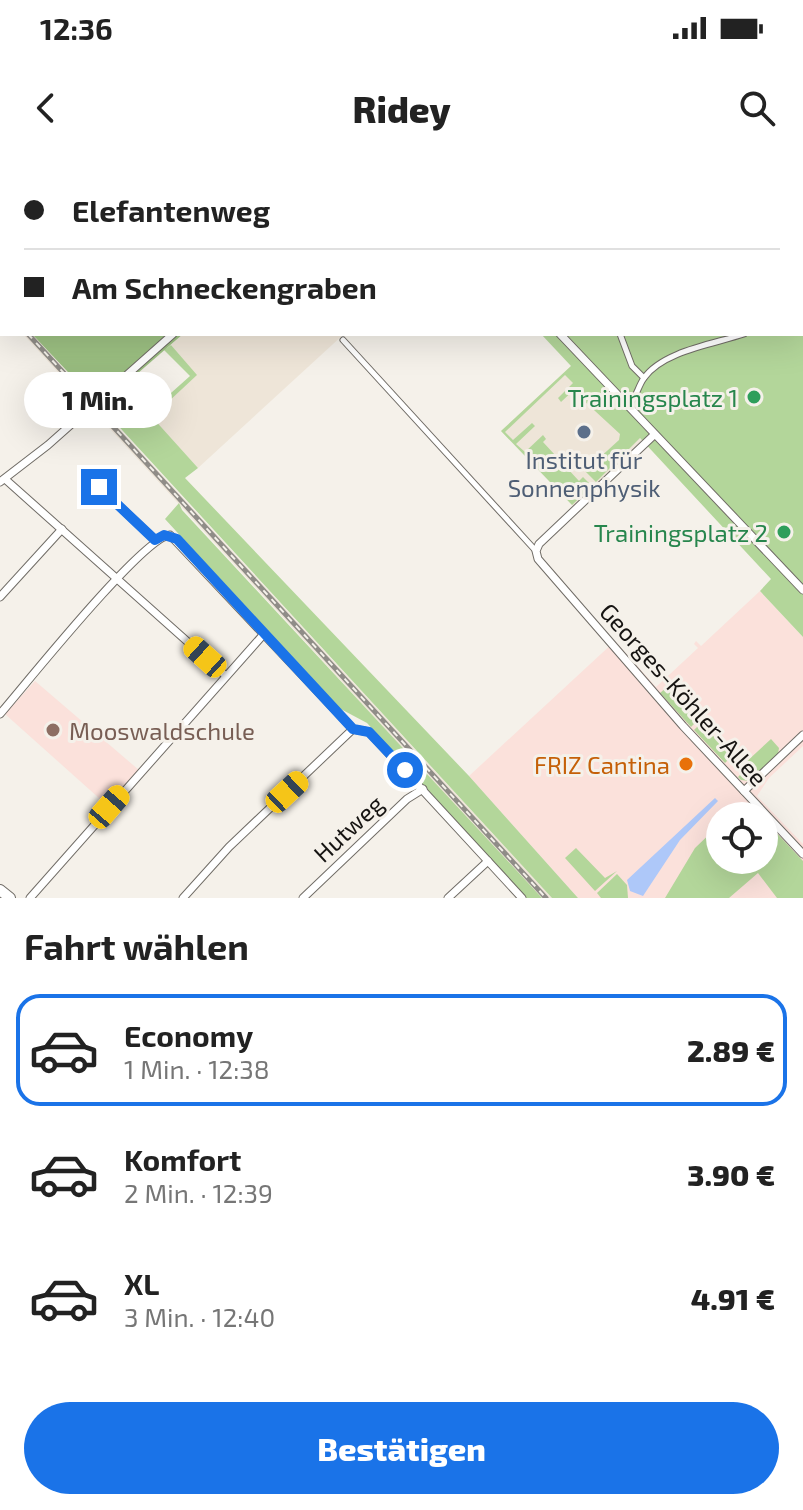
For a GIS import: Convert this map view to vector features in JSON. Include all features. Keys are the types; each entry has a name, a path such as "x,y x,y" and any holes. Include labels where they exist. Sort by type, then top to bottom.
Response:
{"main road":[{"path":"0,890 10,898"}],"street":[{"path":"171,336 2,481 62,529 226,676"},
{"path":"562,336 803,590"},
{"path":"621,336 632,366 644,378"},
{"path":"627,406 635,399 644,378 663,362 738,336"},
{"name":"Georges-Köhler-Allee","path":"343,340 803,854"},
{"path":"537,555 539,544 654,435"},
{"path":"99,487 155,540"},
{"path":"0,597 62,529"},
{"path":"0,714 117,578 155,540 164,535 177,539 353,729 369,732 520,897"},
{"path":"30,898 263,635"},
{"path":"183,898 229,847 353,729"},
{"path":"744,791 803,735"},
{"name":"Hutweg","path":"303,898 407,799 423,789"},
{"path":"448,898 488,861"}],"shaded area":[{"path":"25,336 34,336 552,898 542,898"},
{"path":"181,336 342,336 198,468 151,417 196,375 171,345"},
{"path":"571,366 648,447 578,511 501,431"},
{"path":"760,591 803,637 803,746 769,778 757,796 763,802 706,802 706,874 778,874 778,818 803,844 803,898 578,898 469,776 615,641 656,687 698,648 694,644 696,641 701,646"},
{"path":"35,681 140,771 109,807 5,714"}],"green space":[{"path":"34,336 181,336 100,406"},
{"path":"543,336 803,336 803,637 760,591 771,579 640,438 596,482 585,471 619,440 620,434 582,399 585,395 577,387 561,402 558,398 573,383 565,375 505,432 513,440 532,423 535,426 516,444 525,452 543,435 546,439 543,442 579,481 583,477 592,486 572,505 501,431 571,366"},
{"path":"171,345 197,375 152,417 198,468 185,478 469,776 578,898 552,898 100,406 108,400 134,426 190,376 164,350"},
{"path":"179,503 182,510 542,898 526,898 367,723 337,707 165,519"},
{"path":"667,687 698,720 691,727 660,693"},
{"path":"701,723 732,756 725,763 694,730"},
{"path":"771,739 779,748 778,754 749,781 741,780 738,777 747,768 744,764"},
{"path":"778,834 803,861 803,898 777,898 759,874 778,874"},
{"path":"706,837 706,874 757,874 729,898 665,898 695,848"},
{"path":"576,848 605,878 617,871 595,891 565,858"},
{"path":"617,874 627,885 628,898 601,898 597,893"}],"water":[{"path":"706,806 706,813 680,840 643,896 630,891 627,880"}],"railway":[{"path":"30,336 546,898"}],"place":[{"name":"Trainingsplatz 1","path":"754,397"},
{"name":"Institut für Sonnenphysik","path":"584,432"},
{"name":"Trainingsplatz 2","path":"784,532"},
{"name":"Mooswaldschule","path":"53,730"},
{"name":"FRIZ Cantina","path":"686,764"}],"route":[{"path":"99,487 155,540 164,535 177,539 353,729 369,732 405,770"}]}
